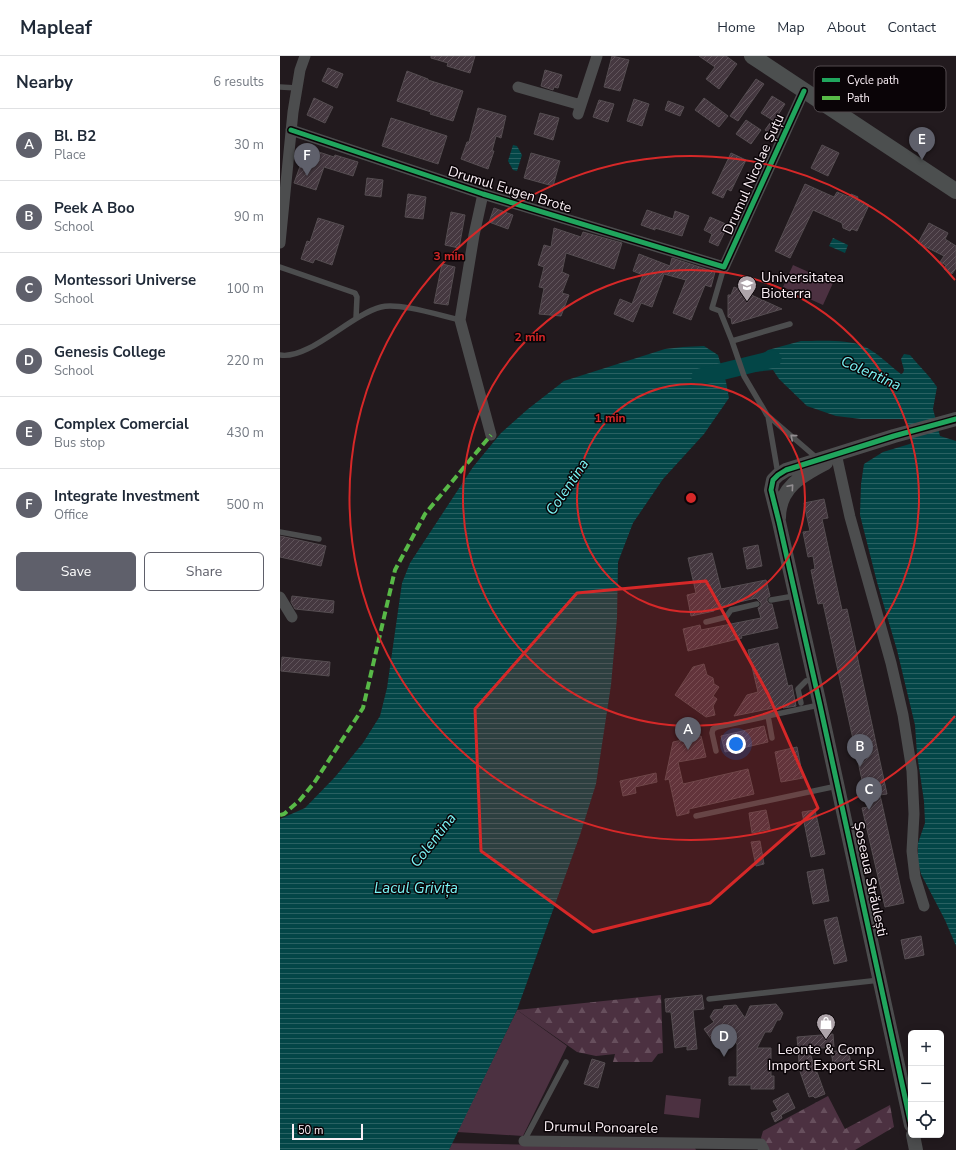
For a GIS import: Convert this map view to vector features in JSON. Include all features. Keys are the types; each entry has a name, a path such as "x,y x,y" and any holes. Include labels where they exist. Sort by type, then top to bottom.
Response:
{"main road":[{"path":"752,56 814,98"},
{"path":"836,112 956,191"}],"street":[{"path":"280,243 281,217 291,130 297,88 305,56"},
{"path":"518,87 580,110 597,56"},
{"name":"Drumul Nicolae Șuțu","path":"724,267 804,91"},
{"name":"Drumul Eugen Brote","path":"291,130 483,194 724,267"},
{"path":"483,194 474,235 460,320 491,435"},
{"path":"778,474 818,459 951,420"},
{"path":"779,522 779,511 785,494 800,477 861,446"},
{"path":"837,458 850,517 903,715 912,771 914,814 912,851 915,877 924,906"},
{"name":"Șoseaua Străulești","path":"778,474 773,480 770,490 796,595 908,1111"},
{"path":"280,597 292,617"},
{"name":"Drumul Ponoarele","path":"524,1141 626,1138 711,1147 761,1144 764,1150"},
{"path":"914,1138 916,1150"}],"lane":[{"path":"280,87 297,88"},
{"path":"280,267 355,293 356,318"},
{"path":"724,267 712,308 720,311 744,376 768,415 818,459"},
{"path":"280,354 287,356 305,351 356,318 381,307 393,305 460,320"},
{"path":"732,341 790,324"},
{"path":"768,415 778,474"},
{"path":"280,532 319,539"},
{"path":"771,600 796,595"},
{"path":"706,622 726,617 731,610 757,604"},
{"path":"801,703 798,690 806,681"},
{"path":"716,751 712,733 713,729 717,727 820,705"},
{"path":"768,716 772,738"},
{"path":"696,816 838,786"},
{"path":"708,999 880,980"},
{"name":"Drumul Ponoarele","path":"524,1141 566,1062"}],"highlighted area":[{"path":"706,581 768,694 818,808 710,903 593,932 481,851 475,709 577,593"}],"green space":[{"path":"793,265 833,283 823,305 783,287"},
{"path":"661,995 663,1053 658,1054 652,1062 613,1062 615,1054 596,1056 577,1052 517,1010"},
{"path":"517,1010 567,1046 523,1136 457,1132"},
{"path":"666,1095 701,1099 699,1118 664,1114"},
{"path":"828,1096 845,1129 890,1105 894,1127 855,1150 769,1150 761,1138 763,1131"},
{"path":"452,1143 695,1148 696,1150 449,1150"}],"water":[{"path":"513,145 517,146 522,155 517,171 513,170 508,161"},
{"path":"833,238 848,245 845,253 829,246"},
{"path":"801,341 833,341 857,344 873,352 901,374 904,370 901,359 904,354 910,355 937,387 933,409 940,436 956,441 956,946 945,920 921,874 918,862 918,843 925,823 924,801 917,754 915,725 897,650 877,582 860,515 861,484 864,464 883,452 913,443 906,419 861,419 836,416 807,406 779,379 773,370 753,372 752,361 768,350"},
{"name":"Lacul Grivița","path":"704,346 718,355 729,398 704,434 663,479 633,523 618,562 617,618 611,685 596,784 580,835 517,1010 449,1150 280,1150 280,819 305,808 335,777 363,743 380,716 387,688 402,583 410,563 473,467 501,433 528,409 564,381 665,349"}],"building":[{"path":"431,56 475,56 470,73 447,66 448,63 431,58"},
{"path":"612,56 629,60 620,91 604,87"},
{"path":"699,56 726,56 737,64 719,89 706,79 715,67"},
{"path":"328,68 343,74 337,88 322,81"},
{"path":"545,70 562,75 558,88 554,87 553,90 541,86"},
{"path":"407,71 428,80 463,91 453,121 397,101"},
{"path":"756,79 764,84 738,121 730,116"},
{"path":"772,96 785,104 774,121 761,113"},
{"path":"314,98 333,107 325,123 307,115"},
{"path":"704,98 728,116 719,127 695,110"},
{"path":"634,99 649,104 642,126 627,121"},
{"path":"599,100 614,104 608,122 593,117"},
{"path":"668,101 684,107 680,116 665,110"},
{"path":"478,108 506,116 501,138 496,136 492,151 494,151 488,169 461,159 467,142 469,142"},
{"path":"540,113 559,118 553,140 534,134"},
{"path":"391,118 447,136 438,164 382,146"},
{"path":"746,120 761,130 751,144 736,134"},
{"path":"770,123 776,127 771,134 765,130"},
{"path":"822,145 839,153 828,176 811,168"},
{"path":"301,146 334,157 335,155 358,162 353,176 324,167 316,190 294,183 302,161 296,160"},
{"path":"531,153 560,161 553,186 524,178"},
{"path":"731,153 746,160 731,191 727,189 723,198 712,193"},
{"path":"367,178 383,180 381,197 365,195"},
{"path":"805,184 834,197 837,192 849,197 851,194 858,197 857,200 869,205 857,231 852,229 850,231 843,228 842,223 813,210 790,258 775,251"},
{"path":"408,194 426,197 423,219 405,217"},
{"path":"494,208 513,215 508,229 489,222"},
{"path":"647,210 673,219 675,211 689,216 682,236 655,228 655,230 641,225"},
{"path":"451,212 465,215 459,248 445,245"},
{"path":"710,217 728,225 718,246 709,242 712,234 704,230"},
{"path":"318,218 344,226 332,265 315,259 313,263 301,259 307,241 310,242"},
{"path":"929,223 948,233 945,239 956,246 956,268 952,274 944,269 946,265 940,262 944,256 918,243"},
{"path":"554,228 581,237 583,232 622,243 614,269 566,253 562,272 569,275 562,293 569,295 561,316 539,314 544,288 539,287 544,267 538,265 544,245 551,247"},
{"path":"639,254 670,266 672,258 715,272 711,287 705,285 691,320 673,313 686,280 664,274 652,307 641,303 633,322 614,314 620,299 632,304 643,275 633,271"},
{"path":"442,264 455,267 448,305 434,303"},
{"name":"Universitatea Bioterra","path":"734,287 782,309 732,324 731,318 728,317 728,295 731,295"},
{"path":"824,499 828,518 822,519 842,610 847,609 887,794 880,795 904,903 885,907 862,808 868,807 823,603 818,604 811,570 815,569 813,556 808,557 803,532 810,531 804,503"},
{"path":"280,536 326,546 321,566 280,557"},
{"path":"758,545 762,566 747,569 743,548"},
{"path":"712,553 721,589 766,580 770,596 767,598 767,601 769,604 772,604 778,628 741,636 742,638 688,651 683,629 700,625 701,630 761,618 758,608 761,606 761,603 756,598 714,608 714,611 691,616 687,595 696,593 688,558"},
{"path":"292,596 334,601 333,613 295,609 291,602"},
{"path":"778,643 788,686 792,685 796,706 783,708 783,706 734,716 747,695 758,692 748,650"},
{"path":"282,657 330,662 329,676 281,671"},
{"path":"704,664 707,675 713,678 714,684 719,687 713,696 717,699 713,706 715,715 706,717 675,695 693,667"},
{"path":"764,726 768,742 725,752 721,736"},
{"path":"701,736 706,757 678,762 683,784 748,769 754,794 689,809 689,813 677,816 669,779 665,780 673,742"},
{"path":"797,747 803,778 781,782 775,752"},
{"path":"656,773 657,782 635,787 636,793 623,796 620,781"},
{"path":"766,810 770,829 752,833 749,813"},
{"path":"815,810 825,854 811,857 802,812"},
{"path":"760,841 764,864 756,866 751,842"},
{"path":"823,869 829,901 813,904 807,872"},
{"path":"837,917 847,961 834,964 824,920"},
{"path":"921,936 924,955 905,959 901,940"},
{"path":"702,995 704,1009 693,1010 697,1049 687,1050 687,1046 675,1048 671,1012 666,1012 665,999"},
{"path":"776,1004 783,1013 780,1020 777,1020 771,1032 765,1032 757,1048 771,1048 771,1076 774,1076 774,1089 751,1089 751,1085 729,1085 729,1077 737,1077 737,1044 731,1036 724,1036 714,1043 704,1029 714,1022 710,1017 714,1010 723,1009 724,1006 736,1005 745,1018 750,1006"},
{"path":"833,1034 834,1047 809,1049 816,1073 817,1072 825,1094 815,1098 813,1096 809,1097 797,1063 799,1062 797,1037"},
{"path":"848,1049 851,1064 834,1068 831,1052"},
{"path":"592,1059 605,1063 598,1088 584,1084"},
{"path":"788,1093 795,1108 781,1115 782,1118 775,1122 771,1113 778,1110 773,1101"}],"waterway":[{"name":"Colentina","path":"700,377 773,359"}],"marked path":[{"path":"280,815 284,814 300,800 314,783 363,708 395,570 425,514 491,435"}],"cycle path":[{"path":"291,130 483,194 724,267 804,91"},
{"path":"908,1111 820,705 771,490 773,480 786,470 894,436 956,419"}],"place":[{"name":"Complex Comercial","path":"922,160"},
{"name":"Integrate Investment","path":"307,176"},
{"name":"Universitatea Bioterra","path":"747,302"},
{"name":"Bl. B2","path":"688,750"},
{"name":"Peek A Boo","path":"860,767"},
{"name":"Montessori Universe","path":"869,810"},
{"name":"Leonte & Comp Import Export SRL","path":"826,1040"},
{"name":"Genesis College","path":"724,1057"}]}
